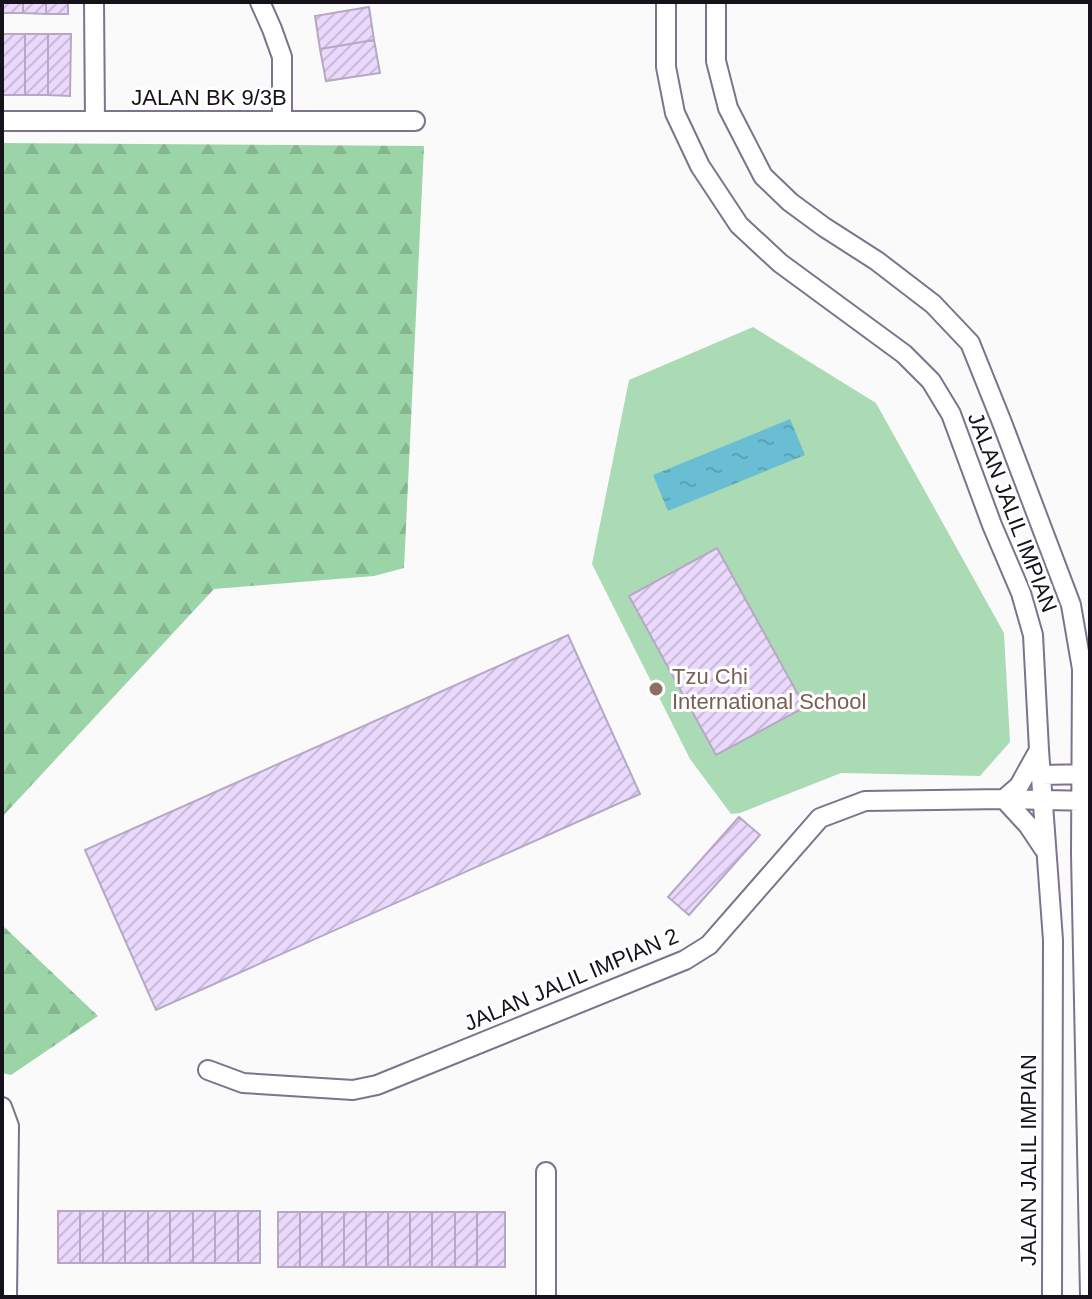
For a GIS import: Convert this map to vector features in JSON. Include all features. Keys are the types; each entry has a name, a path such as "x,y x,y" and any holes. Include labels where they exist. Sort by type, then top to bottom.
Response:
{"street":[{"path":"94,2 95,121"},
{"path":"260,2 282,57 282,121"},
{"name":"JALAN JALIL IMPIAN","path":"666,2 666,67 675,113 700,166 739,225 780,263 904,354 931,381 951,414 1021,593 1033,635 1053,940 1052,1297"},
{"name":"JALAN JALIL IMPIAN","path":"716,2 716,61 728,108 763,176 790,202 877,261 933,304 970,343 1071,605 1082,669 1086,738 1090,1296"},
{"name":"JALAN BK 9/3B","path":"2,121 415,121"},
{"path":"1039,750 1019,786 1004,799 1039,840 1046,855"},
{"path":"1041,775 1086,775"},
{"name":"JALAN JALIL IMPIAN 2","path":"208,1070 243,1083 353,1090 377,1085 685,960 709,945 820,818 865,801 1086,801"},
{"path":"2,1107 9,1126 7,1297"},
{"path":"546,1172 546,1297"}],"green space":[{"path":"2,143 424,146 404,568 374,576 214,589 2,817"},
{"path":"753,327 876,403 1004,633 1010,742 980,776 841,773 731,814 690,759 592,564 629,380"},
{"path":"2,925 98,1016 11,1075 2,1073"}],"water":[{"path":"790,419 805,455 668,511 653,475"}],"building":[{"path":"2,2 23,2 23,13 2,13"},
{"path":"23,2 46,2 46,14 23,13"},
{"path":"46,2 68,2 68,14 46,14"},
{"path":"369,7 374,40 320,49 315,16"},
{"path":"3,34 25,34 25,95 2,95"},
{"path":"25,34 48,34 48,95 25,95"},
{"path":"48,34 71,34 70,96 48,95"},
{"path":"374,40 380,73 326,81 320,49"},
{"path":"717,548 805,707 716,755 629,596"},
{"path":"568,635 640,794 156,1010 85,850"},
{"path":"739,817 760,835 689,915 668,897"},
{"path":"58,1211 80,1211 80,1263 58,1263"},
{"path":"80,1211 103,1211 103,1263 80,1263"},
{"path":"103,1211 125,1211 125,1263 103,1263"},
{"path":"125,1211 148,1211 148,1263 125,1263"},
{"path":"148,1211 170,1211 170,1263 148,1263"},
{"path":"170,1211 193,1211 193,1263 170,1263"},
{"path":"193,1211 215,1211 215,1263 193,1263"},
{"path":"215,1211 238,1211 238,1263 215,1263"},
{"path":"238,1211 260,1211 260,1263 238,1263"},
{"path":"278,1212 300,1212 300,1267 278,1267"},
{"path":"300,1212 322,1212 322,1267 300,1267"},
{"path":"322,1212 344,1212 344,1267 322,1267"},
{"path":"344,1212 366,1212 366,1267 344,1267"},
{"path":"366,1212 388,1212 388,1267 366,1267"},
{"path":"388,1212 410,1212 410,1267 388,1267"},
{"path":"410,1212 432,1212 432,1267 410,1267"},
{"path":"432,1212 455,1212 455,1267 432,1267"},
{"path":"455,1212 477,1212 477,1267 455,1267"},
{"path":"477,1212 505,1212 505,1267 477,1267"}],"place":[{"name":"Tzu Chi International School","path":"656,689"}]}
